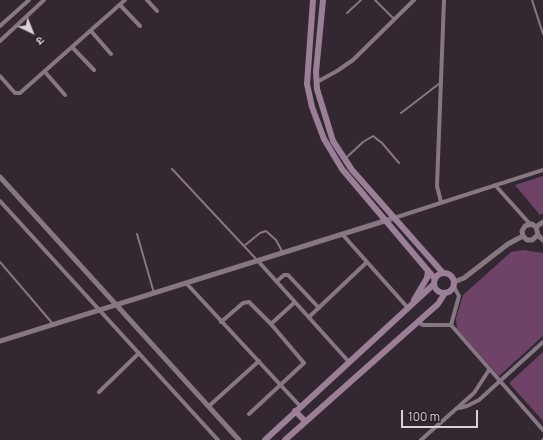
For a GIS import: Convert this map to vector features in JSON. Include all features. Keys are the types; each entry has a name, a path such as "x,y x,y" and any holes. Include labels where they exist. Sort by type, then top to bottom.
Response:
{"main road":[{"path":"313,0 307,74 312,107 324,138 336,162 385,222 428,271 435,281 437,290 445,293"},
{"path":"285,440 438,304 445,293 450,291 454,284 449,274 443,273 394,218 345,160 333,141 327,125 317,82 323,0"},
{"path":"410,307 427,278 428,271"},
{"path":"265,440 298,408 410,307 443,273"},
{"path":"298,408 305,421"}],"street":[{"path":"0,26 29,0"},
{"path":"0,41 44,0"},
{"path":"0,76 17,94 45,72 125,0"},
{"path":"147,0 157,11"},
{"path":"317,82 353,60 414,0"},
{"path":"440,202 437,186 444,0"},
{"path":"120,5 140,26"},
{"path":"91,31 111,54"},
{"path":"72,47 94,70"},
{"path":"45,72 65,95"},
{"path":"0,341 385,222 440,202 543,170"},
{"path":"0,177 239,440"},
{"path":"495,185 530,224 536,227 538,235 543,240"},
{"path":"0,201 218,440"},
{"path":"536,227 543,222"},
{"path":"523,236 523,228 530,224"},
{"path":"343,235 410,307"},
{"path":"523,236 529,240 534,239 538,235"},
{"path":"451,325 459,296 454,284 508,244 523,236"},
{"path":"258,261 349,362"},
{"path":"309,317 367,262"},
{"path":"277,281 285,274 288,275 319,308"},
{"path":"187,284 281,385 298,408"},
{"path":"221,322 246,301 271,324 304,363 248,414"},
{"path":"271,324 296,302"},
{"path":"418,322 423,325 451,325 499,382 543,430"},
{"path":"459,408 480,400 543,342"},
{"path":"99,392 139,353"},
{"path":"209,406 259,361"},
{"path":"421,440 459,408 479,387 489,370"}],"lane":[{"path":"347,13 361,0"},
{"path":"376,0 394,19"},
{"path":"532,0 543,34"},
{"path":"401,113 441,83"},
{"path":"345,160 363,142 373,136 382,143 399,164"},
{"path":"172,169 258,261"},
{"path":"244,246 260,233 266,231 276,240 283,254"},
{"path":"137,234 154,294"},
{"path":"0,262 54,325"}],"shaded area":[{"path":"543,176 543,213 540,215 515,185"},
{"path":"523,250 543,253 543,336 499,376 457,329 456,318 463,295 511,252"},
{"path":"543,352 543,421 509,383"}]}
